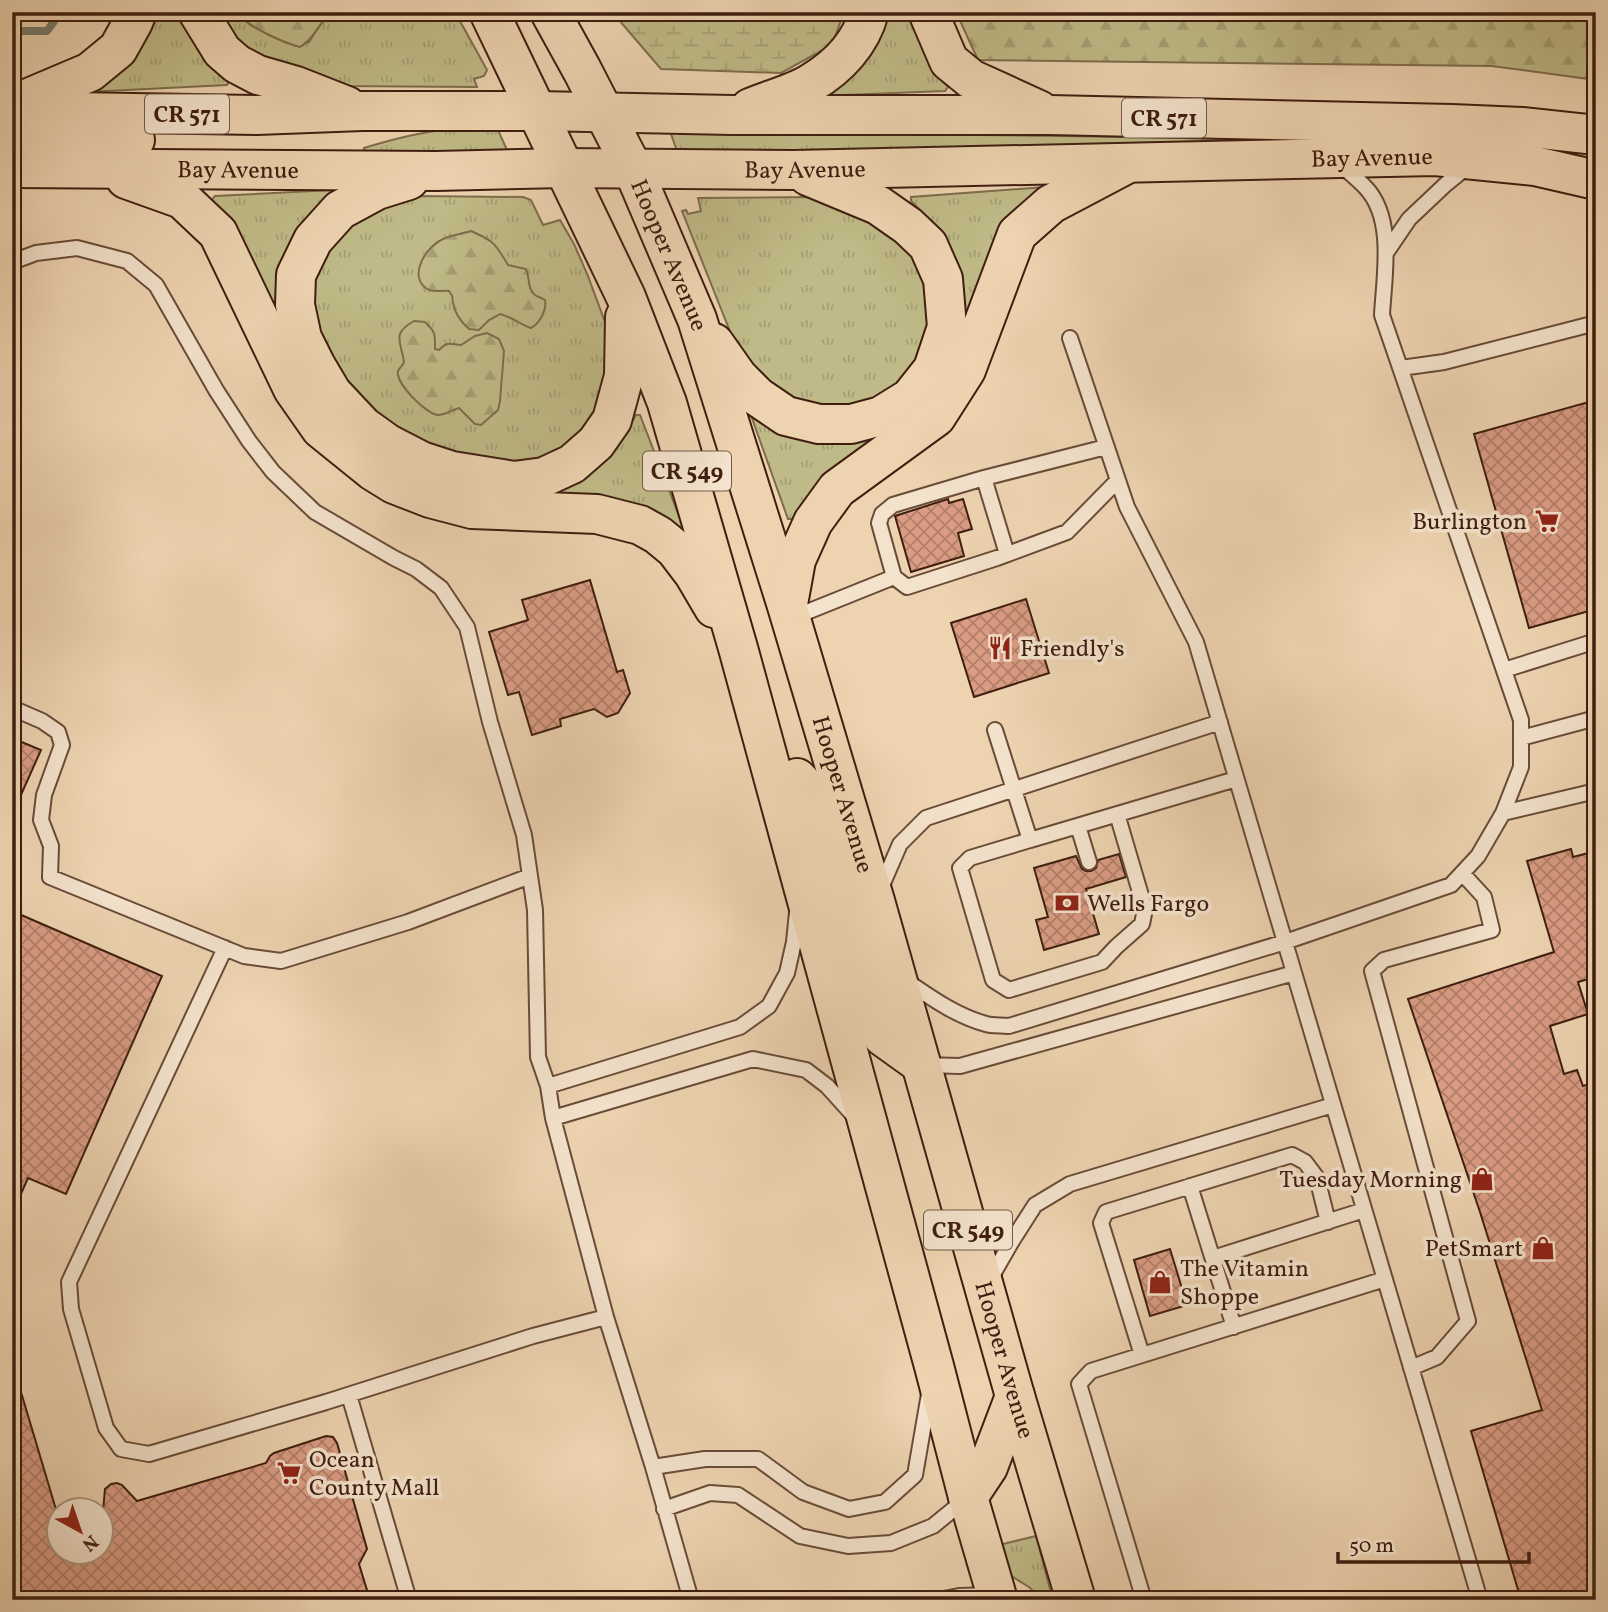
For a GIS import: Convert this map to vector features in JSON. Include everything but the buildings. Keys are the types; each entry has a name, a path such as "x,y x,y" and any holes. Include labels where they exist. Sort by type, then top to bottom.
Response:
{"main road":[{"path":"12,105 90,72 118,48 137,12"},
{"path":"198,12 222,51 237,64 258,75 362,111"},
{"name":"CR 549","path":"489,12 626,297 667,402 738,648 968,1497 1001,1598"},
{"name":"Hooper Avenue","path":"550,12 566,29 633,169 697,319 789,612 875,901 1015,1396 1076,1600"},
{"path":"732,115 811,83 844,58 865,27 869,12"},
{"path":"928,12 949,61 971,79 1050,115"},
{"name":"Bay Avenue","path":"12,111 257,115 362,111 1050,115 1522,127 1596,135"},
{"path":"12,139 152,140 273,130 362,111"},
{"name":"Bay Avenue","path":"12,169 793,170 1435,156 1535,166 1596,180"},
{"path":"789,612 796,560 813,522 837,489 936,417 966,370 1017,234 1051,204 1130,162"},
{"path":"102,170 182,199 218,233 293,389 321,429 373,471 394,484 430,498 472,509 597,514 640,525 675,549 694,574 738,648"},
{"path":"697,319 738,377 758,397 786,416 819,424 851,424 881,416 910,398 933,369 947,327 943,279 928,245 908,226 878,205 793,170"},
{"path":"436,171 377,190 340,210 313,240 296,275 295,305 302,338 316,366 332,393 355,418 388,444 421,461 452,471 514,481 544,477 572,464 596,443 612,421 624,376 626,297"},
{"path":"765,748 801,782 870,1013 882,1036 921,1065"},
{"path":"968,1497 988,1468 1015,1396"}],"lane":[{"path":"895,974 941,1005 971,1019 988,1025 1009,1026 1285,942 1451,885 1478,856 1503,813 1521,767 1521,720 1382,315 1386,253 1380,211 1367,189 1333,158"},
{"path":"1386,253 1409,219 1475,160"},
{"path":"12,261 36,253 77,248 127,261 156,285 216,390 273,472 315,512 416,569 441,588 467,627 490,722 524,835 535,910 538,1057 548,1086 553,1118 606,1317 691,1600"},
{"path":"1401,368 1444,362 1596,323"},
{"path":"1069,338 1127,507 1196,642 1480,1600"},
{"path":"1106,447 893,505 882,514 880,523 894,577 907,586 1067,532 1118,480"},
{"path":"985,478 1007,554"},
{"path":"789,612 894,577"},
{"path":"1504,670 1596,641"},
{"path":"12,708 58,732 62,745 44,795 41,820 51,846 50,877 244,956 281,961 408,922 530,876"},
{"path":"1521,738 1596,718"},
{"path":"875,901 900,844 926,818 1220,722"},
{"path":"995,730 1030,840"},
{"path":"1117,814 1145,909 1142,924 1102,962 1009,990 993,980 960,868 970,858 1078,825 1236,779"},
{"path":"1503,813 1596,791"},
{"path":"1078,825 1089,862"},
{"path":"1411,1368 1437,1357 1468,1321 1372,971 1384,960 1492,930 1484,897 1462,873"},
{"path":"548,1086 740,1027 769,1006 787,973 794,942 801,880"},
{"path":"225,948 69,1282 71,1309 106,1428 121,1449 149,1454 349,1395 533,1336 606,1317"},
{"path":"921,1065 960,1066 1294,973"},
{"path":"553,1118 753,1059 806,1070 827,1086 870,1135"},
{"path":"985,1288 1035,1205 1070,1184 1333,1105"},
{"path":"1142,1356 1101,1223 1106,1212 1292,1156 1306,1162 1317,1178 1328,1222"},
{"path":"1190,1186 1234,1327"},
{"path":"1213,1258 1364,1210"},
{"path":"1144,1600 1079,1384 1091,1371 1385,1279"},
{"path":"653,1467 705,1459 758,1459 803,1492 849,1508 885,1502 915,1475 934,1366"},
{"path":"349,1395 409,1600"},
{"path":"664,1509 710,1493 738,1495 800,1536 848,1546 891,1543 933,1526 968,1497"},
{"path":"939,1600 959,1596 1001,1598"}],"green space":[{"path":"152,12 184,12 229,81 227,85 87,92"},
{"path":"213,12 235,12 252,26 296,46 309,42 326,17 337,12 455,12 487,70 484,76 474,79 477,87 335,86 253,59"},
{"path":"235,12 337,12 324,20 310,39 300,47 266,33"},
{"path":"612,12 844,12 832,45 781,73 661,69"},
{"path":"884,12 910,12 931,66 948,87 945,91 819,96"},
{"path":"956,12 1596,12 1596,80 1492,66 978,60"},
{"path":"443,130 498,130 507,150 499,154 364,153 364,148 374,145"},
{"path":"676,131 1217,138 1218,143 678,154 671,134"},
{"path":"1059,186 966,329 945,243 927,217 911,201 911,197"},
{"path":"352,189 290,334 211,201 215,196"},
{"path":"418,196 523,197 531,200 543,225 560,220 574,244 612,341 602,414 546,461 477,464 386,425 344,381 314,321 312,286 322,254 353,217"},
{"path":"811,197 861,209 919,255 935,316 909,380 866,407 788,405 739,354 682,211 686,210 688,214 701,211 698,198"},
{"path":"471,231 493,244 508,265 526,269 531,290 545,300 542,316 531,328 500,314 479,330 469,329 457,314 449,291 430,290 421,283 419,269 431,248 446,238"},
{"path":"414,321 425,322 431,328 435,337 435,349 439,350 447,344 461,345 475,336 487,333 499,339 504,351 500,401 498,410 481,425 475,424 459,408 441,415 433,413 412,397 401,383 398,371 404,362 399,338 402,330"},
{"path":"748,407 884,431 821,484 793,519 788,519"},
{"path":"636,415 640,415 689,542 532,494 602,460 622,439"},
{"path":"1036,1536 1053,1600 1042,1600 1029,1587 1008,1574 999,1545"}],"waterway":[{"path":"12,31 47,31 61,12"}],"place":[{"name":"Burlington","path":"1547,521"},
{"name":"Friendly's","path":"1000,648"},
{"name":"Wells Fargo","path":"1067,903"},
{"name":"Tuesday Morning","path":"1482,1179"},
{"name":"PetSmart","path":"1543,1248"},
{"name":"The Vitamin Shoppe","path":"1160,1282"},
{"name":"Ocean County Mall","path":"289,1473"}]}
